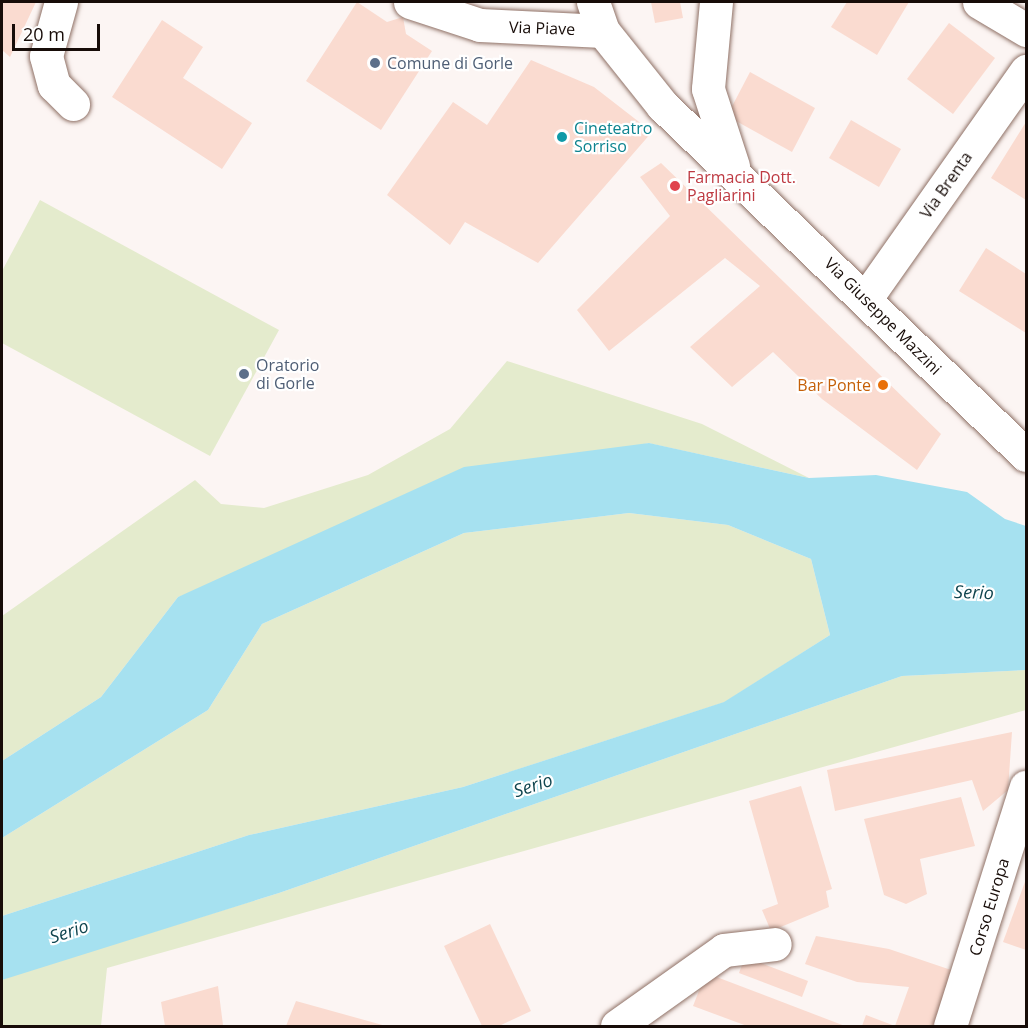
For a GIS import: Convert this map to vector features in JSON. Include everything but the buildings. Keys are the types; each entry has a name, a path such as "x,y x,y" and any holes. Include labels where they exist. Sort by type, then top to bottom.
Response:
{"street":[{"path":"61,2 46,56 54,85 73,104"},
{"name":"Via Piave","path":"410,2 480,25 598,16"},
{"name":"Via Piave","path":"480,25 504,2"},
{"path":"716,2 708,89 737,178"},
{"path":"979,2 1026,30"},
{"name":"Via Giuseppe Mazzini","path":"598,16 662,105 866,298 1026,455"},
{"name":"Via Brenta","path":"866,298 1026,71"},
{"path":"662,105 682,107 708,89"},
{"name":"Corso Europa","path":"950,1026 1026,787"},
{"path":"617,1026 724,950 775,944"}],"green space":[{"path":"40,200 279,330 210,456 2,343 2,271"},
{"path":"507,361 702,424 809,478 648,443 178,597 101,697 2,761 2,616 195,480 221,504 264,508 368,475 450,429"},
{"path":"629,513 728,525 811,559 830,635 725,702 463,787 249,835 2,916 2,838 208,710 262,624 464,533"},
{"path":"1026,670 1026,710 107,968 101,1026 2,1026 2,980 17,974 279,893 902,676"}],"water":[{"name":"Serio","path":"649,443 809,478 876,475 967,492 1005,519 1026,526 1026,670 902,676 279,893 2,980 2,916 249,835 463,787 724,702 830,635 811,559 728,525 629,513 464,533 262,624 208,710 2,838 2,761 101,697 178,597 464,467"}],"place":[{"name":"Comune di Gorle","path":"375,63"},
{"name":"Cineteatro Sorriso","path":"562,137"},
{"name":"Farmacia Dott. Pagliarini","path":"675,186"},
{"name":"Oratorio di Gorle","path":"244,374"},
{"name":"Bar Ponte","path":"883,385"}]}
